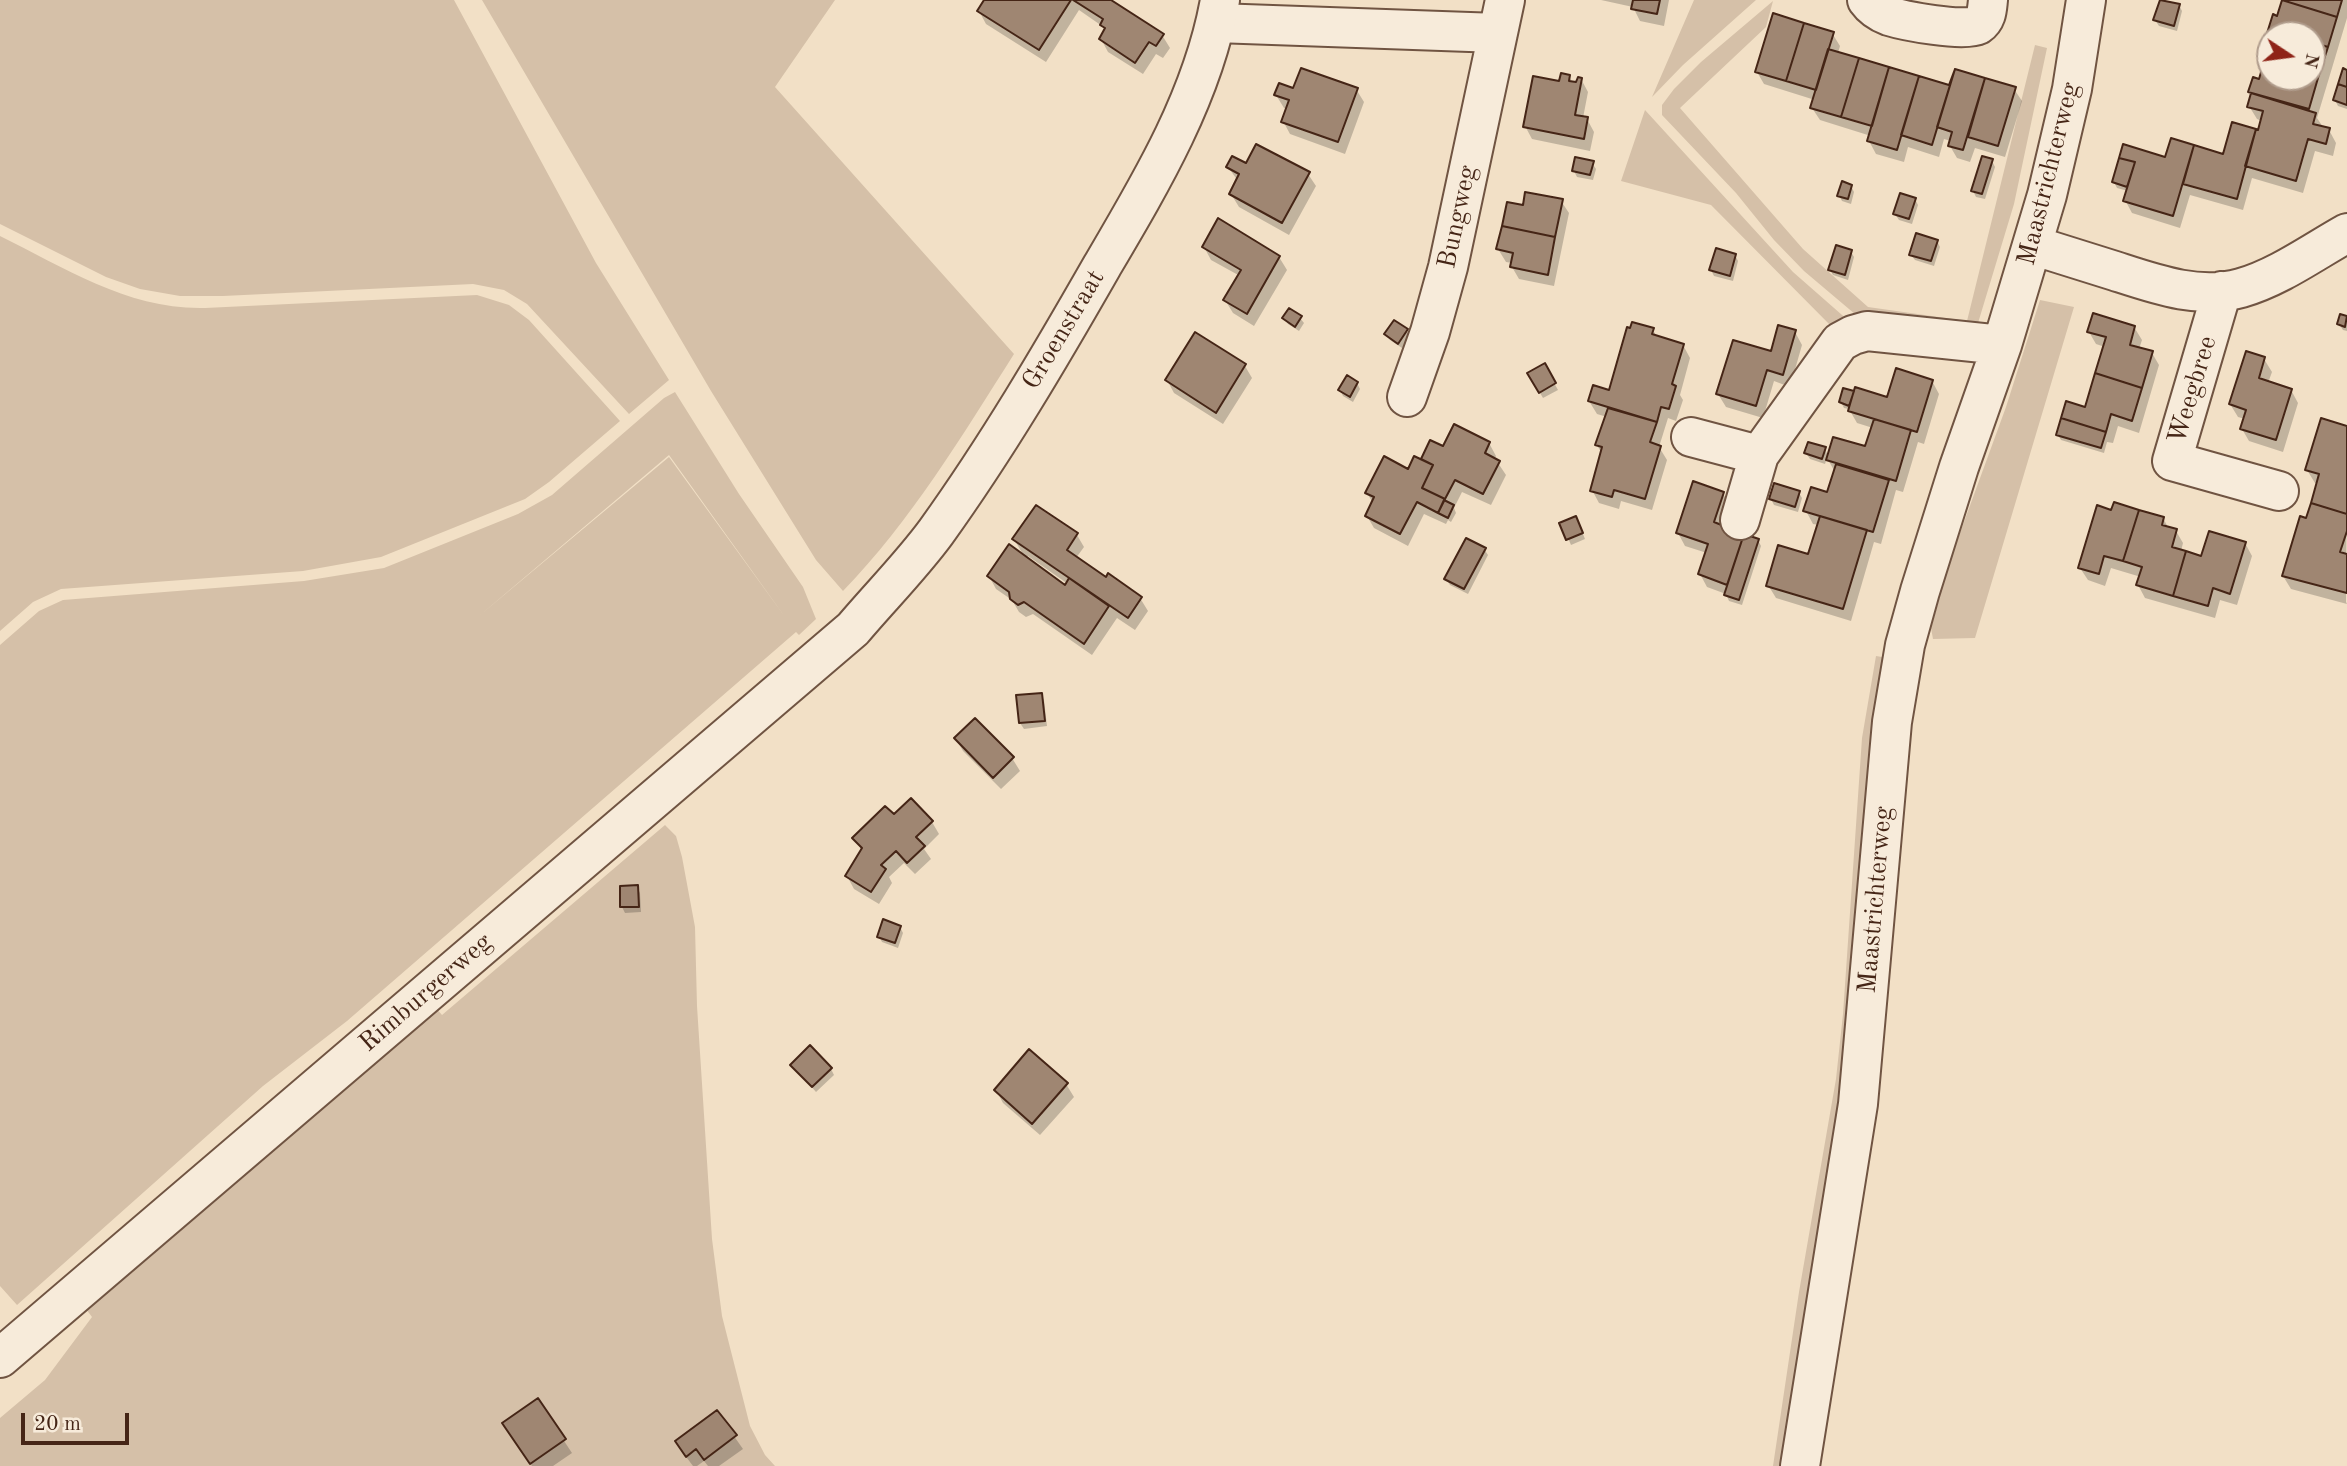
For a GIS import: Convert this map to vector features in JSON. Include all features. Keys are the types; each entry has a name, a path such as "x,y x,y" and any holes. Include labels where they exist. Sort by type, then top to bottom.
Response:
{"street":[{"path":"1867,0 1871,6 1888,16 1960,28 1977,25 1983,20 1988,0"},
{"name":"Maastrichterweg","path":"1800,1466 1858,1104 1892,722 1905,645 1947,504 2002,345 2047,195 2072,89 2086,0"},
{"name":"Bungweg","path":"1218,11 1501,16 1448,267 1430,332 1407,397"},
{"name":"Groenstraat","path":"853,629 934,535 1043,369 1153,179 1203,67 1218,11"},
{"path":"2032,245 2156,284 2183,290 2222,291 2241,288 2268,277 2347,233"},
{"name":"Weegbree","path":"2222,291 2172,461 2279,491"},
{"path":"1740,520 1759,455 1840,342 1867,331 2002,345"},
{"path":"1691,437 1759,455"},
{"name":"Rimburgerweg","path":"0,1358 853,629"}],"shaded area":[{"path":"0,0 454,0 596,263 669,380 629,414 527,304 504,290 473,284 180,296 140,289 106,277 0,224"},
{"path":"482,0 835,0 775,87 1014,354 913,507 843,591 816,560 711,391"},
{"path":"1694,0 1756,0 1683,65 1652,97"},
{"path":"1773,1 1766,27 1680,108 1803,249 1868,307 1967,321 2035,45 2047,48 2014,204 1975,333 1862,320 1804,271 1774,240 1736,193 1662,115 1662,105 1674,89 1701,62"},
{"path":"1645,110 1793,272 1850,322 1833,328 1711,205 1621,181"},
{"path":"0,236 98,285 124,295 177,307 205,308 477,295 509,305 529,320 620,421 525,499 381,557 303,571 61,589 33,602 0,631"},
{"path":"2040,300 2074,307 1975,638 1933,639 1931,628 1949,563 2006,407"},
{"path":"675,392 739,494 803,587 816,619 799,635 796,632 347,1021 263,1086 17,1305 0,1286 0,645 39,611 63,600 304,581 384,568 518,514 552,495 664,398","holes":["669,455 785,617 669,457 479,616"]},
{"path":"1876,656 1888,658 1839,1112 1784,1466 1773,1466 1799,1292 1836,1079 1862,738"},
{"path":"665,825 676,836 695,927 697,1006 712,1239 722,1316 750,1426 765,1455 775,1466 0,1466 0,1418 45,1380 92,1317 86,1309 436,1008 442,1015"}],"building":[{"path":"984,0 1071,0 1039,50 977,11"},
{"path":"1073,0 1111,0 1164,34 1156,46 1149,42 1135,63 1099,39 1105,28 1100,25 1103,19"},
{"path":"1633,0 1660,0 1657,14 1631,9"},
{"path":"2160,0 2180,4 2174,26 2153,20"},
{"path":"2282,0 2342,0 2337,17"},
{"path":"2282,0 2337,17 2328,47 2326,21 2271,21 2273,14 2277,16"},
{"path":"1773,13 1804,23 1786,81 1755,72"},
{"path":"1804,23 1834,32 1816,90 1786,81"},
{"path":"1828,49 1859,58 1841,117 1810,108"},
{"path":"1859,58 1889,67 1872,126 1841,117"},
{"path":"1889,67 1919,76 1897,150 1867,141"},
{"path":"1301,68 1358,88 1338,142 1281,122 1289,100 1274,95 1279,83 1293,88"},
{"path":"2343,68 2347,70 2347,87 2338,84"},
{"path":"1955,69 1985,78 1963,150 1948,146 1952,132 1937,127"},
{"path":"1955,69 1932,145 1901,135 1919,76 1949,85"},
{"path":"1561,73 1570,75 1569,81 1576,82 1578,77 1582,78 1575,115 1588,117 1584,139 1523,127 1533,76 1559,81"},
{"path":"2253,77 2256,78 2256,91 2314,91 2309,109 2248,92"},
{"path":"1985,78 2016,87 1998,146 1968,137"},
{"path":"2338,84 2347,87 2347,105 2333,100"},
{"path":"2251,93 2316,113 2313,124 2330,128 2326,144 2308,139 2296,181 2245,166 2263,111 2247,107"},
{"path":"2232,122 2256,129 2237,199 2183,184 2194,145 2223,154"},
{"path":"2171,138 2194,145 2173,216 2123,201 2135,162 2119,158 2123,144 2165,157"},
{"path":"1256,144 1310,172 1282,223 1229,194 1239,174 1226,167 1232,156 1246,163"},
{"path":"1982,156 1993,159 1982,194 1971,191"},
{"path":"1575,157 1594,161 1590,175 1572,171"},
{"path":"2119,158 2135,162 2127,187 2112,182"},
{"path":"1842,181 1852,185 1848,199 1837,196"},
{"path":"1525,192 1563,199 1555,237 1502,226 1507,202 1523,205"},
{"path":"1900,193 1916,198 1909,219 1893,214"},
{"path":"1218,218 1280,256 1247,314 1223,300 1241,270 1202,247"},
{"path":"1502,226 1555,237 1548,275 1510,267 1513,253 1496,249"},
{"path":"1916,233 1938,240 1931,261 1909,255"},
{"path":"1836,245 1852,250 1845,275 1828,270"},
{"path":"1716,248 1736,254 1730,276 1709,270"},
{"path":"1289,308 1302,316 1295,327 1282,318"},
{"path":"2093,313 2135,326 2130,345 2153,351 2142,388 2095,373 2106,337 2087,332"},
{"path":"2340,314 2347,316 2345,327 2337,324"},
{"path":"1394,320 1408,329 1398,344 1384,334"},
{"path":"1632,322 1654,328 1652,334 1684,344 1672,384 1676,386 1669,409 1661,407 1657,422 1588,401 1593,385 1609,390 1627,327 1630,328"},
{"path":"1778,325 1796,330 1783,375 1767,370 1756,406 1716,394 1733,340 1771,351"},
{"path":"1195,332 1246,364 1216,413 1165,380"},
{"path":"2246,351 2265,357 2259,378 2292,389 2276,440 2240,429 2246,410 2229,404"},
{"path":"1545,363 1556,383 1539,393 1527,373"},
{"path":"1896,368 1933,380 1917,432 1848,411 1855,387 1887,397"},
{"path":"2095,373 2142,388 2132,421 2111,414 2106,432 2061,418 2066,401 2085,407"},
{"path":"1347,375 1358,382 1350,397 1338,390"},
{"path":"1843,388 1854,391 1849,406 1839,402"},
{"path":"1608,408 1657,422 1650,442 1661,446 1645,499 1614,490 1612,497 1590,491 1602,447 1595,445"},
{"path":"2061,418 2106,432 2101,448 2056,435"},
{"path":"2321,418 2347,426 2347,514 2311,503 2319,474 2305,470"},
{"path":"1874,419 1911,430 1896,481 1826,460 1833,437 1865,446"},
{"path":"1454,424 1490,442 1485,453 1500,461 1483,494 1455,480 1445,499 1422,488 1433,465 1421,459 1430,440 1443,446"},
{"path":"1808,442 1826,447 1822,459 1804,453"},
{"path":"1384,456 1408,469 1414,456 1433,465 1422,488 1445,499 1438,513 1417,502 1400,534 1365,516 1374,497 1365,493"},
{"path":"1836,464 1889,480 1873,532 1803,511 1811,487 1827,492"},
{"path":"1693,481 1724,492 1714,522 1744,534 1727,585 1698,574 1708,544 1676,533"},
{"path":"1774,483 1800,491 1795,507 1769,499"},
{"path":"1444,500 1454,505 1448,518 1438,513"},
{"path":"2114,502 2139,510 2123,561 2104,556 2099,574 2078,568 2097,505 2111,510"},
{"path":"2311,503 2347,514 2347,531 2340,552 2347,554 2347,593 2282,576 2300,516 2306,518"},
{"path":"1036,505 1078,533 1067,550 1106,577 1108,573 1142,597 1128,618 1012,539"},
{"path":"2139,510 2164,517 2162,525 2177,529 2172,547 2186,551 2173,596 2136,585 2142,567 2123,561"},
{"path":"1576,516 1583,533 1566,540 1559,523"},
{"path":"1820,516 1867,530 1843,609 1766,586 1778,545 1808,554"},
{"path":"2209,531 2246,542 2230,594 2213,588 2208,606 2173,596 2186,551 2201,556"},
{"path":"1744,534 1759,539 1739,600 1724,595"},
{"path":"1466,538 1486,548 1464,589 1444,579"},
{"path":"1009,544 1065,585 1069,578 1109,606 1084,644 1024,602 1018,605 1010,599 1009,592 987,576"},
{"path":"1042,693 1045,721 1019,723 1016,695"},
{"path":"975,718 1014,757 993,778 954,738"},
{"path":"911,798 933,821 916,837 925,846 907,863 896,851 881,865 886,869 871,892 845,876 862,848 852,838 885,806 894,814"},
{"path":"638,885 639,907 620,907 620,886"},
{"path":"883,919 901,926 895,943 877,937"},
{"path":"810,1045 832,1068 812,1087 790,1065"},
{"path":"1029,1049 1068,1083 1032,1124 994,1090"},
{"path":"538,1398 566,1439 530,1464 502,1423"},
{"path":"717,1410 737,1435 704,1460 696,1449 686,1457 675,1441"}]}
